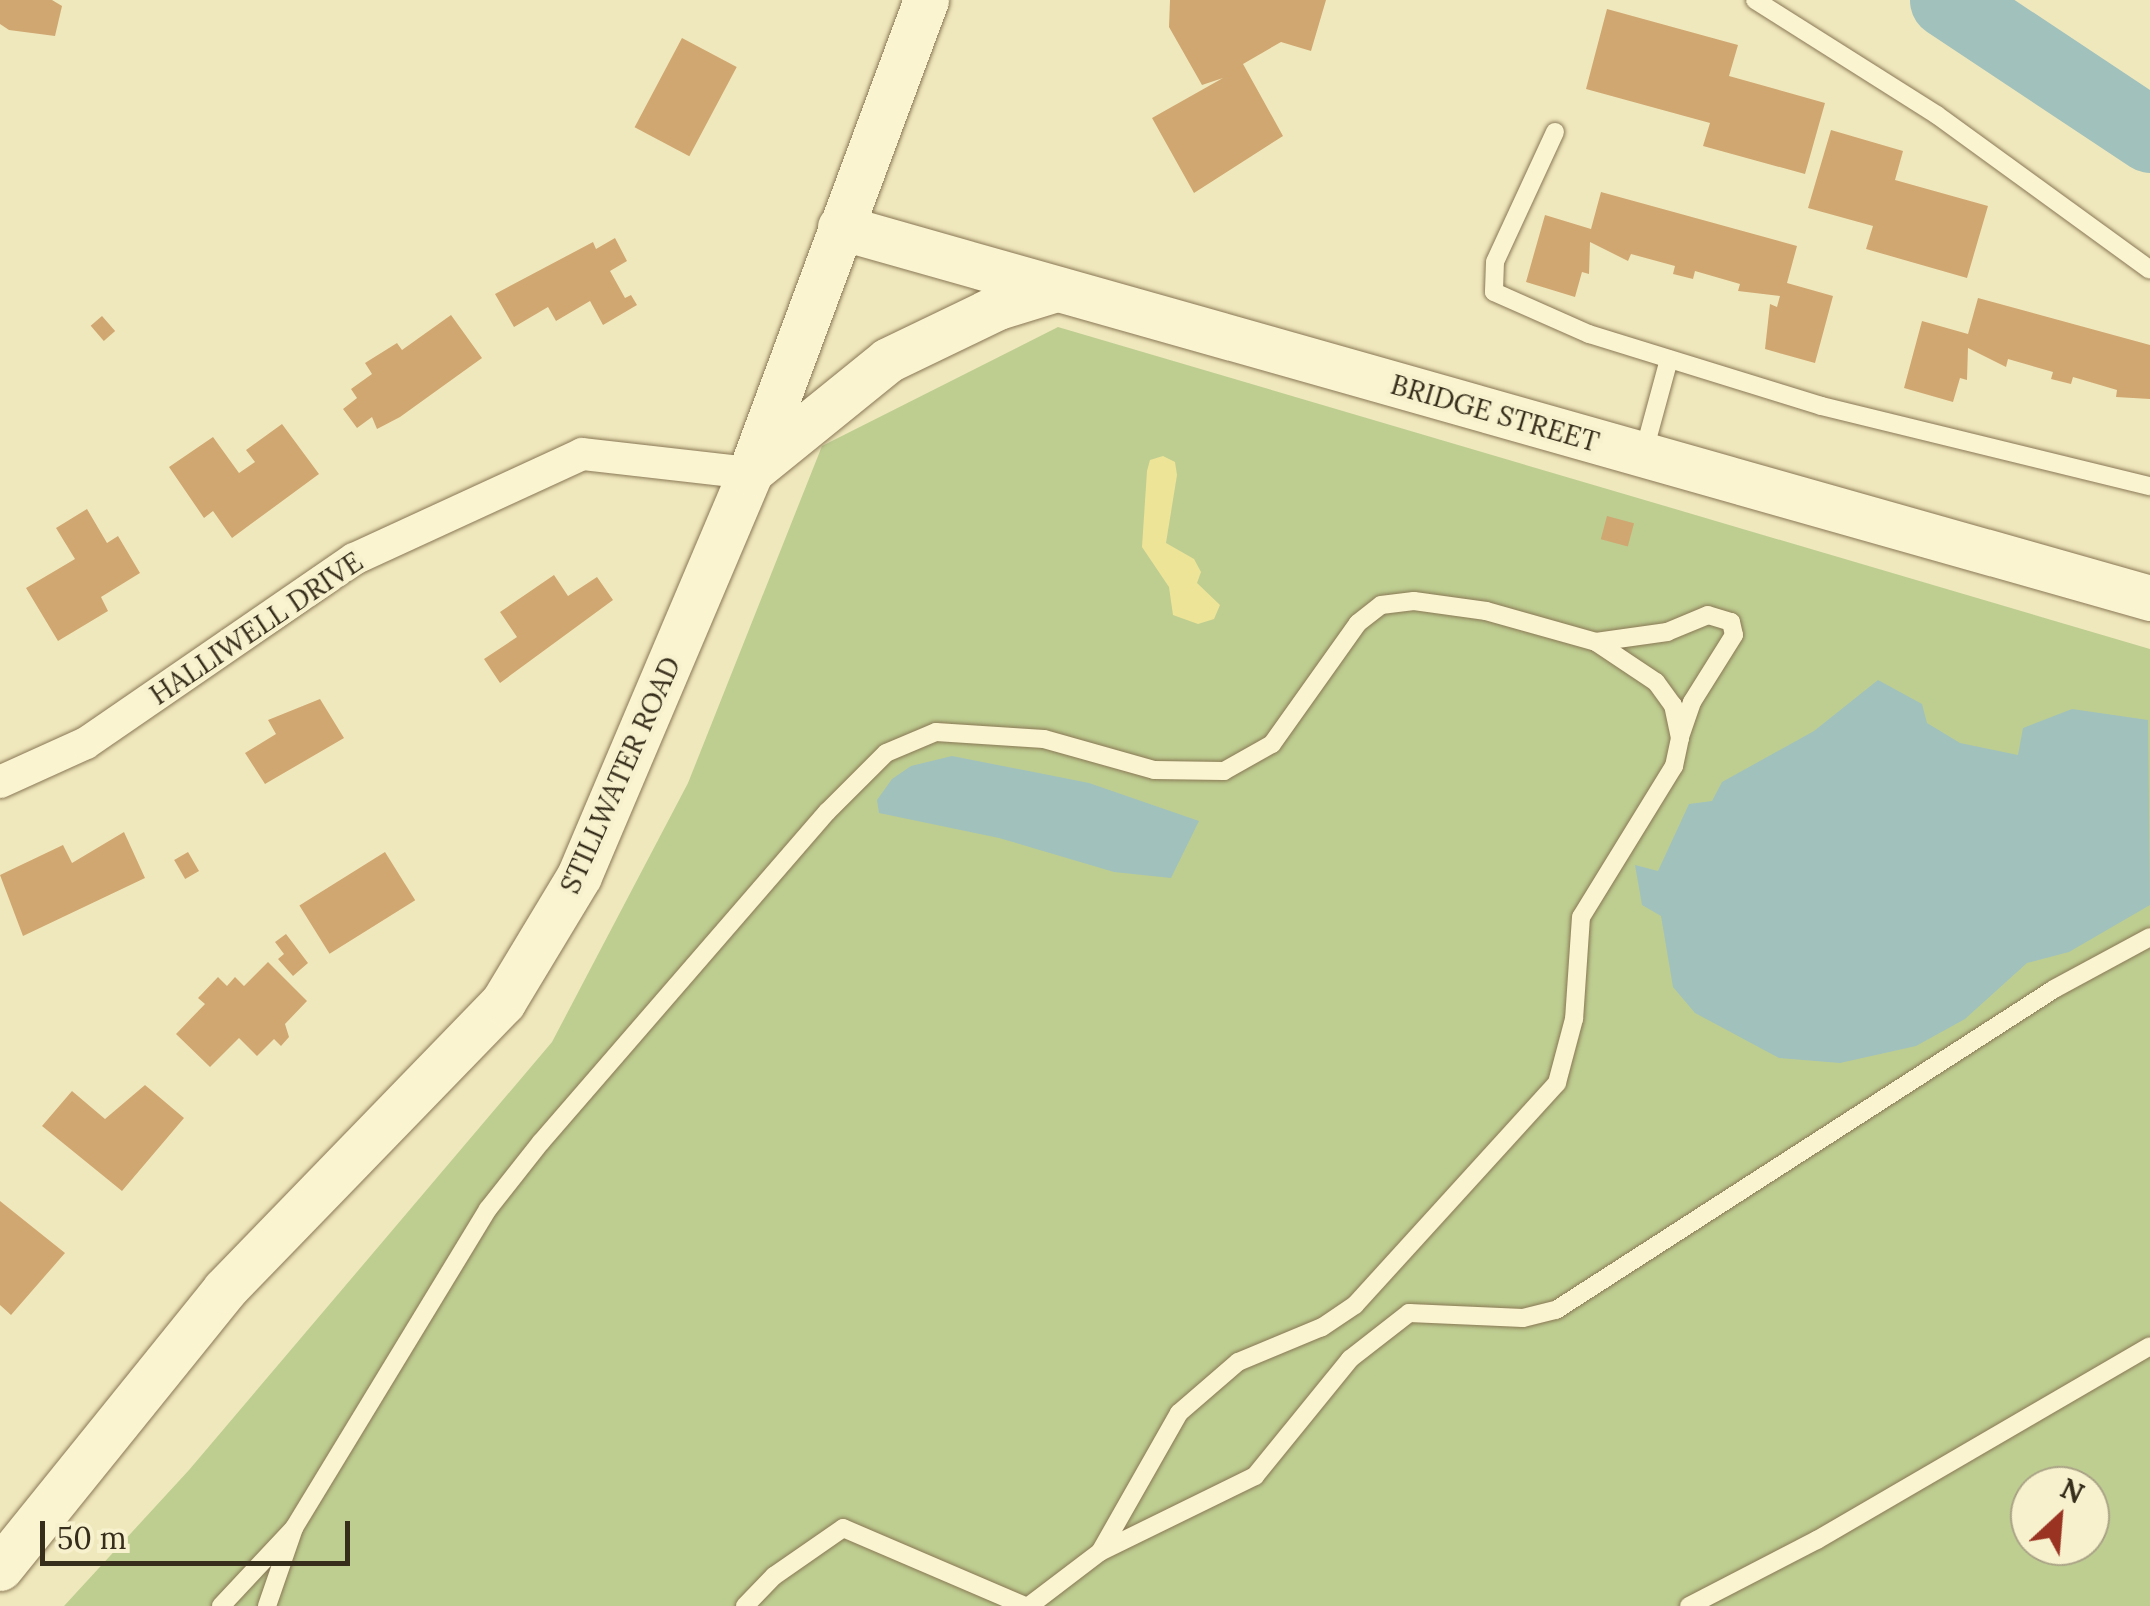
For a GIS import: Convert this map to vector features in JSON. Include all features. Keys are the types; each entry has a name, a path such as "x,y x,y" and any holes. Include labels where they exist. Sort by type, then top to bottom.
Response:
{"main road":[{"name":"STILLWATER ROAD","path":"0,1568 224,1290 503,1002 579,876 750,472 926,0"},
{"name":"BRIDGE STREET","path":"840,228 2150,598"},
{"path":"750,472 888,360 998,307 1056,289"}],"street":[{"name":"HALLIWELL DRIVE","path":"0,782 86,743 354,558 582,454 750,472"}],"lane":[{"path":"1755,0 1937,115 2150,270"},
{"path":"1555,132 1495,262 1494,292 1589,334 1821,406 2150,486"},
{"path":"1643,455 1669,359"},
{"path":"221,1606 294,1528 488,1210 827,812 886,754 936,732 980,732 1044,739 1154,770 1224,771 1272,744 1358,622 1381,605 1414,601 1468,608 1596,642 1656,682 1673,706 1680,738"},
{"path":"1100,1552 1178,1413 1238,1362 1322,1327 1355,1305 1557,1083 1574,1019 1581,917 1662,792 1692,702 1734,635 1731,622 1708,615 1667,632 1596,642"},
{"path":"745,1606 774,1576 842,1528 1027,1606 1100,1552 1255,1476 1350,1358 1409,1313 1523,1318 1556,1310 2054,989 2150,937"},
{"path":"1689,1606 1817,1540 2150,1346"},
{"path":"267,1606 294,1528"}],"green space":[{"path":"1058,327 2150,649 2150,1606 64,1606 189,1470 552,1042 688,783 822,446"}],"sand":[{"path":"1163,456 1175,462 1177,475 1166,543 1194,559 1201,572 1197,583 1220,605 1214,619 1198,624 1173,615 1169,587 1142,547 1147,471 1150,460"}],"water":[{"path":"1878,680 1922,704 1927,723 1960,743 2018,755 2023,728 2072,709 2148,720 2150,905 2069,952 2027,963 1965,1019 1916,1046 1840,1063 1779,1058 1695,1013 1673,987 1661,916 1642,905 1635,865 1658,871 1689,804 1712,801 1722,782 1814,731"},
{"path":"952,756 1089,783 1199,821 1171,878 1114,872 999,838 879,813 877,800 892,779 911,766"}],"building":[{"path":"0,0 52,0 62,6 55,36 9,30 0,24"},
{"path":"1170,0 1326,0 1311,51 1281,42 1243,64 1283,136 1194,193 1152,118 1223,78 1202,85 1169,27"},
{"path":"1607,9 1738,45 1729,76 1825,103 1805,174 1703,146 1710,123 1586,89"},
{"path":"682,38 737,67 689,156 635,127"},
{"path":"1831,130 1903,151 1895,180 1988,206 1967,278 1866,249 1873,226 1808,208"},
{"path":"1601,192 1797,246 1787,283 1833,296 1815,363 1765,349 1770,304 1777,307 1780,296 1738,291 1740,284 1695,271 1693,279 1673,274 1675,266 1631,254 1628,261 1590,242 1589,274 1582,272 1575,297 1526,282 1545,215 1591,229"},
{"path":"615,238 627,261 610,271 625,298 631,295 637,305 603,325 590,301 556,321 548,307 514,327 495,294 593,242 596,249"},
{"path":"1978,298 2150,345 2150,399 2116,397 2117,390 2073,377 2071,384 2051,379 2053,372 2008,359 2006,367 1968,348 1967,380 1960,378 1953,402 1904,388 1922,321 1968,334"},
{"path":"451,315 482,358 400,417 377,429 372,417 357,428 343,409 357,398 351,389 372,374 365,363 397,343 402,350"},
{"path":"102,316 115,331 104,341 91,326"},
{"path":"282,424 319,474 232,538 213,511 204,518 169,467 213,437 239,473 255,462 246,450"},
{"path":"87,509 107,543 118,536 140,573 101,597 108,611 58,641 26,588 75,559 56,528"},
{"path":"1607,516 1634,523 1628,546 1601,539"},
{"path":"554,575 568,596 597,577 613,600 500,683 484,659 517,637 500,612"},
{"path":"320,699 344,738 265,784 245,753 276,734 268,720"},
{"path":"124,832 145,878 23,936 0,875 63,845 72,863"},
{"path":"188,852 199,871 185,879 174,860"},
{"path":"385,852 415,900 330,954 299,906"},
{"path":"286,934 308,963 293,976 278,959 284,954 275,942"},
{"path":"268,962 307,1001 285,1024 289,1037 281,1046 274,1039 257,1056 239,1038 210,1067 176,1034 205,1004 198,998 218,977 227,986 235,977 244,986"},
{"path":"145,1085 184,1118 122,1191 42,1126 72,1091 105,1119"},
{"path":"0,1201 65,1253 11,1315 0,1305"}],"waterway":[{"path":"1947,0 2150,135"}]}
